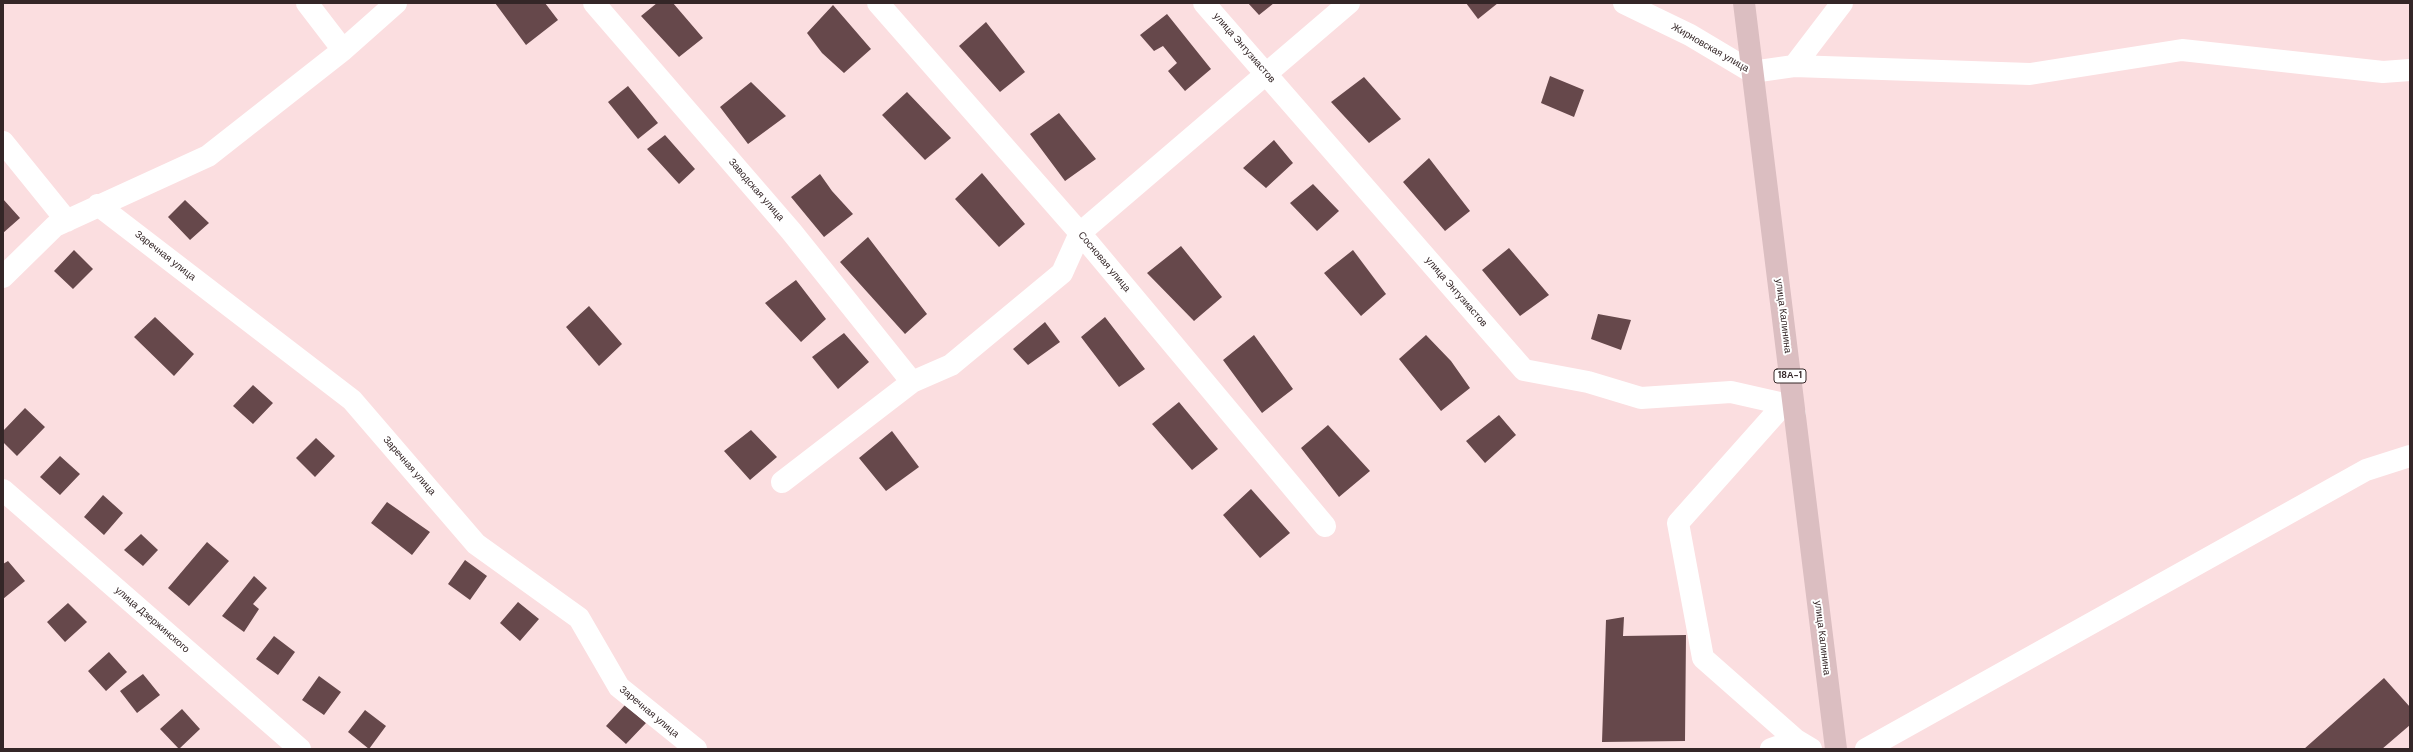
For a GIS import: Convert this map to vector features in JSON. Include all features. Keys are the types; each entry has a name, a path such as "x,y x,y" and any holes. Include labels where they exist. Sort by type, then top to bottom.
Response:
{"main road":[{"name":"улица Калинина","path":"1744,3 1789,409 1836,749"}],"street":[{"path":"307,3 343,50"},
{"path":"3,277 55,226 98,205 208,156 343,50 396,3"},
{"name":"Заводская улица","path":"594,3 791,231 912,382"},
{"name":"Сосновая улица","path":"878,3 1080,233 1325,526"},
{"name":"улица Энтузиастов","path":"1204,3 1524,370 1588,382 1641,398 1731,392 1789,409"},
{"path":"782,482 912,382 951,365 1062,273 1080,233 1349,3"},
{"name":"Жирновская улица","path":"1624,3 1690,34 1752,72"},
{"path":"1794,66 1842,3"},
{"path":"1752,72 1794,66 2030,74 2182,50 2383,72 2410,70"},
{"path":"3,142 66,221"},
{"name":"Заречная улица","path":"98,205 352,400 476,544 579,618 619,687 696,749"},
{"path":"1789,409 1678,523 1703,658 1804,745"},
{"path":"1866,749 2366,470 2410,456"},
{"name":"улица Дзержинского","path":"3,490 297,748"},
{"path":"1770,749 1804,745"}],"building":[{"path":"495,3 545,3 558,20 526,45"},
{"path":"657,3 673,3 703,38 679,57 641,16"},
{"path":"1248,3 1274,3 1259,15"},
{"path":"1466,3 1498,3 1478,19"},
{"path":"833,5 871,49 844,73 822,53 807,33"},
{"path":"1167,14 1211,69 1185,91 1168,71 1177,63 1163,46 1154,51 1140,35"},
{"path":"986,22 1025,72 1000,92 959,46"},
{"path":"1550,76 1584,90 1574,117 1541,103"},
{"path":"1364,77 1401,119 1369,143 1331,102"},
{"path":"751,82 786,116 748,144 720,107"},
{"path":"628,86 658,123 638,139 608,102"},
{"path":"907,92 951,138 925,160 882,115"},
{"path":"1059,113 1096,159 1065,181 1030,134"},
{"path":"665,135 695,169 679,184 647,149"},
{"path":"1274,140 1293,163 1266,188 1243,168"},
{"path":"1429,158 1470,211 1445,231 1403,182"},
{"path":"982,173 1025,224 999,247 955,199"},
{"path":"820,174 832,191 853,214 824,237 791,197"},
{"path":"1313,184 1339,211 1317,231 1290,203"},
{"path":"3,199 20,218 3,233"},
{"path":"185,200 209,223 190,240 168,217"},
{"path":"868,237 927,314 905,334 840,262"},
{"path":"1181,246 1222,297 1194,321 1147,273"},
{"path":"1509,248 1549,295 1520,316 1482,270"},
{"path":"74,250 93,269 73,289 54,271"},
{"path":"1353,250 1386,294 1361,316 1324,273"},
{"path":"796,280 826,319 801,342 765,303"},
{"path":"589,306 622,344 599,366 566,327"},
{"path":"1598,314 1631,320 1621,350 1591,339"},
{"path":"155,317 194,354 174,376 134,337"},
{"path":"1105,317 1145,369 1119,387 1081,337"},
{"path":"1045,322 1060,342 1028,365 1013,349"},
{"path":"844,333 869,362 838,389 812,357"},
{"path":"1254,335 1293,389 1262,413 1223,360"},
{"path":"1426,335 1451,361 1470,388 1441,411 1399,359"},
{"path":"253,385 273,403 253,424 233,406"},
{"path":"1179,402 1218,449 1192,470 1152,424"},
{"path":"25,408 45,427 17,456 3,442 3,431"},
{"path":"1499,415 1516,435 1485,463 1466,441"},
{"path":"1328,425 1370,471 1339,497 1301,448"},
{"path":"751,430 777,457 750,480 724,451"},
{"path":"892,431 919,467 886,491 859,458"},
{"path":"316,438 335,456 315,477 296,458"},
{"path":"60,456 80,474 60,495 40,477"},
{"path":"1251,489 1290,533 1260,558 1223,515"},
{"path":"103,495 123,513 104,535 84,517"},
{"path":"387,502 430,532 412,555 371,523"},
{"path":"141,534 158,550 143,566 124,550"},
{"path":"207,542 229,561 189,606 168,588"},
{"path":"465,560 487,576 470,600 448,584"},
{"path":"8,561 25,581 3,599 3,564"},
{"path":"254,576 267,588 253,604 259,609 244,632 222,616"},
{"path":"518,602 539,619 520,641 500,623"},
{"path":"68,603 87,622 65,642 47,622"},
{"path":"1624,617 1623,636 1686,635 1685,741 1602,742 1606,620"},
{"path":"274,636 295,652 278,675 256,659"},
{"path":"109,652 127,672 106,691 88,671"},
{"path":"143,674 160,695 137,713 120,691"},
{"path":"319,676 341,692 324,715 302,700"},
{"path":"2384,678 2410,707 2410,725 2382,749 2304,749"},
{"path":"625,705 646,723 626,744 606,726"},
{"path":"182,709 200,729 179,749 160,729"},
{"path":"365,710 386,726 369,749 348,732"}]}
